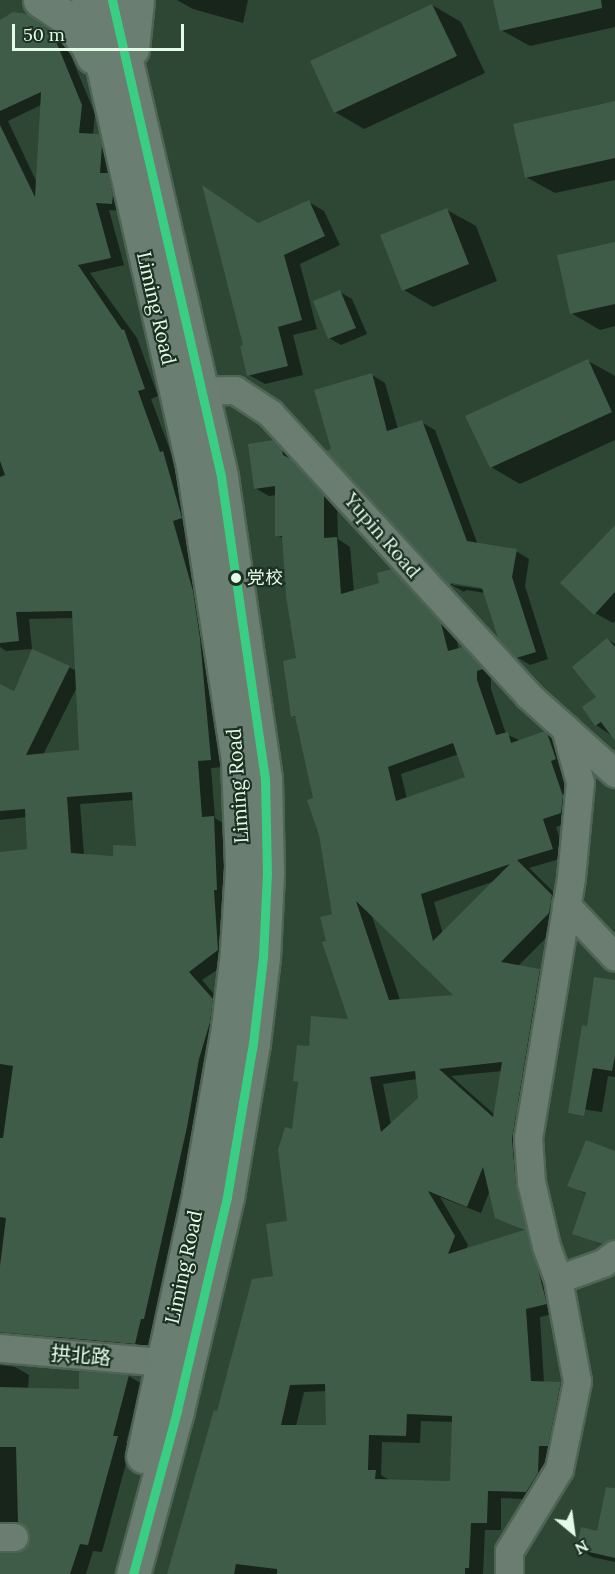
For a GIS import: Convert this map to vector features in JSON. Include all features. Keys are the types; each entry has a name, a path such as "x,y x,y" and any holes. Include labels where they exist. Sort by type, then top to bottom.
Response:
{"street":[{"path":"40,0 65,16 119,86"},
{"name":"Liming Road","path":"88,0 119,86 189,391 221,477 265,779 267,873 263,957 253,1043 226,1197 177,1412 133,1574"},
{"name":"Liming Road","path":"112,0 119,86"},
{"path":"119,86 137,0"},
{"name":"Yupin Road","path":"189,391 235,390 270,413 528,695 615,772"},
{"name":"Liming Road","path":"111,1574 147,1443 162,1362 199,1195 228,1029 237,952 242,867 238,761 193,466 189,391"},
{"path":"510,1574 509,1551 559,1469 578,1381 558,1279 546,1246 531,1182 528,1138 571,878 580,782 565,729"},
{"path":"566,905 615,957"},
{"path":"558,1279 603,1263 615,1254"},
{"name":"拱北路","path":"0,1348 162,1362"}],"building":[{"path":"493,0 601,0 602,8 500,31"},
{"path":"432,4 457,56 334,113 310,61"},
{"path":"13,12 28,14 53,34 82,105 79,133 99,134 102,145 100,173 108,173 113,195 112,204 96,203 111,258 78,265 122,330 124,329 145,389 138,391 160,452 163,451 182,518 173,521 193,591 200,638 211,760 198,761 202,817 214,816 217,890 214,890 218,950 189,972 213,999 210,1022 199,1059 187,1127 144,1319 141,1319 135,1344 0,1332 0,1266 6,1218 0,1217 0,1138 3,1138 13,1066 0,1064 0,852 27,849 25,809 0,811 0,684 14,691 32,649 70,666 26,755 79,750 72,611 16,612 19,641 0,643 0,477 5,475 0,461 0,125 35,197 41,92 0,111 0,20","holes":["132,792 136,846 113,845 113,856 71,853 67,797"]},
{"path":"615,101 615,158 525,178 513,124"},
{"path":"202,185 258,223 309,200 325,236 284,255 302,320 278,327 288,366 247,376 240,346 243,345"},
{"path":"447,208 469,264 402,291 380,235"},
{"path":"615,242 615,304 570,314 557,255"},
{"path":"340,290 356,328 328,339 313,301"},
{"path":"588,359 612,412 490,468 465,416"},
{"path":"372,373 387,431 422,420 467,541 517,549 512,577 536,652 516,658 498,638 482,588 452,583 449,586 326,451 331,449 314,390"},
{"path":"273,440 282,449 283,455 291,459 324,495 324,538 337,537 341,594 379,583 377,573 392,569 441,623 448,651 463,647 483,669 477,671 477,680 496,735 508,732 511,743 545,731 556,759 551,761 563,796 561,813 543,819 553,849 517,860 552,895 549,913 501,962 540,969 512,1139 516,1185 547,1304 526,1309 531,1381 561,1382 548,1446 539,1446 538,1473 526,1492 488,1491 487,1523 471,1523 469,1568 465,1568 465,1574 277,1574 277,1569 236,1564 234,1574 167,1574 214,1410 217,1411 252,1279 273,1276 266,1224 287,1221 278,1150 285,1127 292,1129 298,1082 293,1081 297,1045 309,1046 311,1016 348,1019 322,942 326,941 320,917 332,914 319,835 307,800 313,798 295,716 291,717 283,661 296,658 286,596 282,536 275,536 275,486 254,489 248,444","holes":["453,743 465,777 396,801 388,767","510,864 433,941 421,894","356,901 453,995 389,1000","502,1062 493,1117 439,1069","415,1071 418,1098 381,1132 370,1077","483,1167 495,1218 524,1230 448,1254 455,1236 428,1191 467,1207","325,1384 326,1425 281,1425 290,1385","407,1414 452,1416 450,1481 375,1479 376,1470 368,1470 369,1435 406,1436"]},
{"path":"615,525 615,592 594,615 560,583"},
{"path":"607,638 615,647 615,741 601,722 595,726 582,707 596,697 572,667"},
{"path":"594,977 615,980 615,1056 612,1071 593,1068 584,1116 568,1113 582,1025 587,1026"},
{"path":"586,1140 615,1151 615,1239 602,1244 572,1234 586,1193 567,1186"},
{"path":"79,1371 129,1375 113,1436 118,1436 88,1545 80,1544 70,1574 0,1574 0,1553 21,1551 30,1538 27,1529 18,1522 16,1447 0,1447 0,1387 79,1389"},
{"path":"606,1487 615,1488 615,1558 576,1549 581,1527 597,1531"}],"transit line":[{"path":"112,0 221,477 265,779 267,873 263,957 253,1043 227,1197 177,1411 133,1574"}],"place":[{"name":"党校","path":"236,578"}]}
